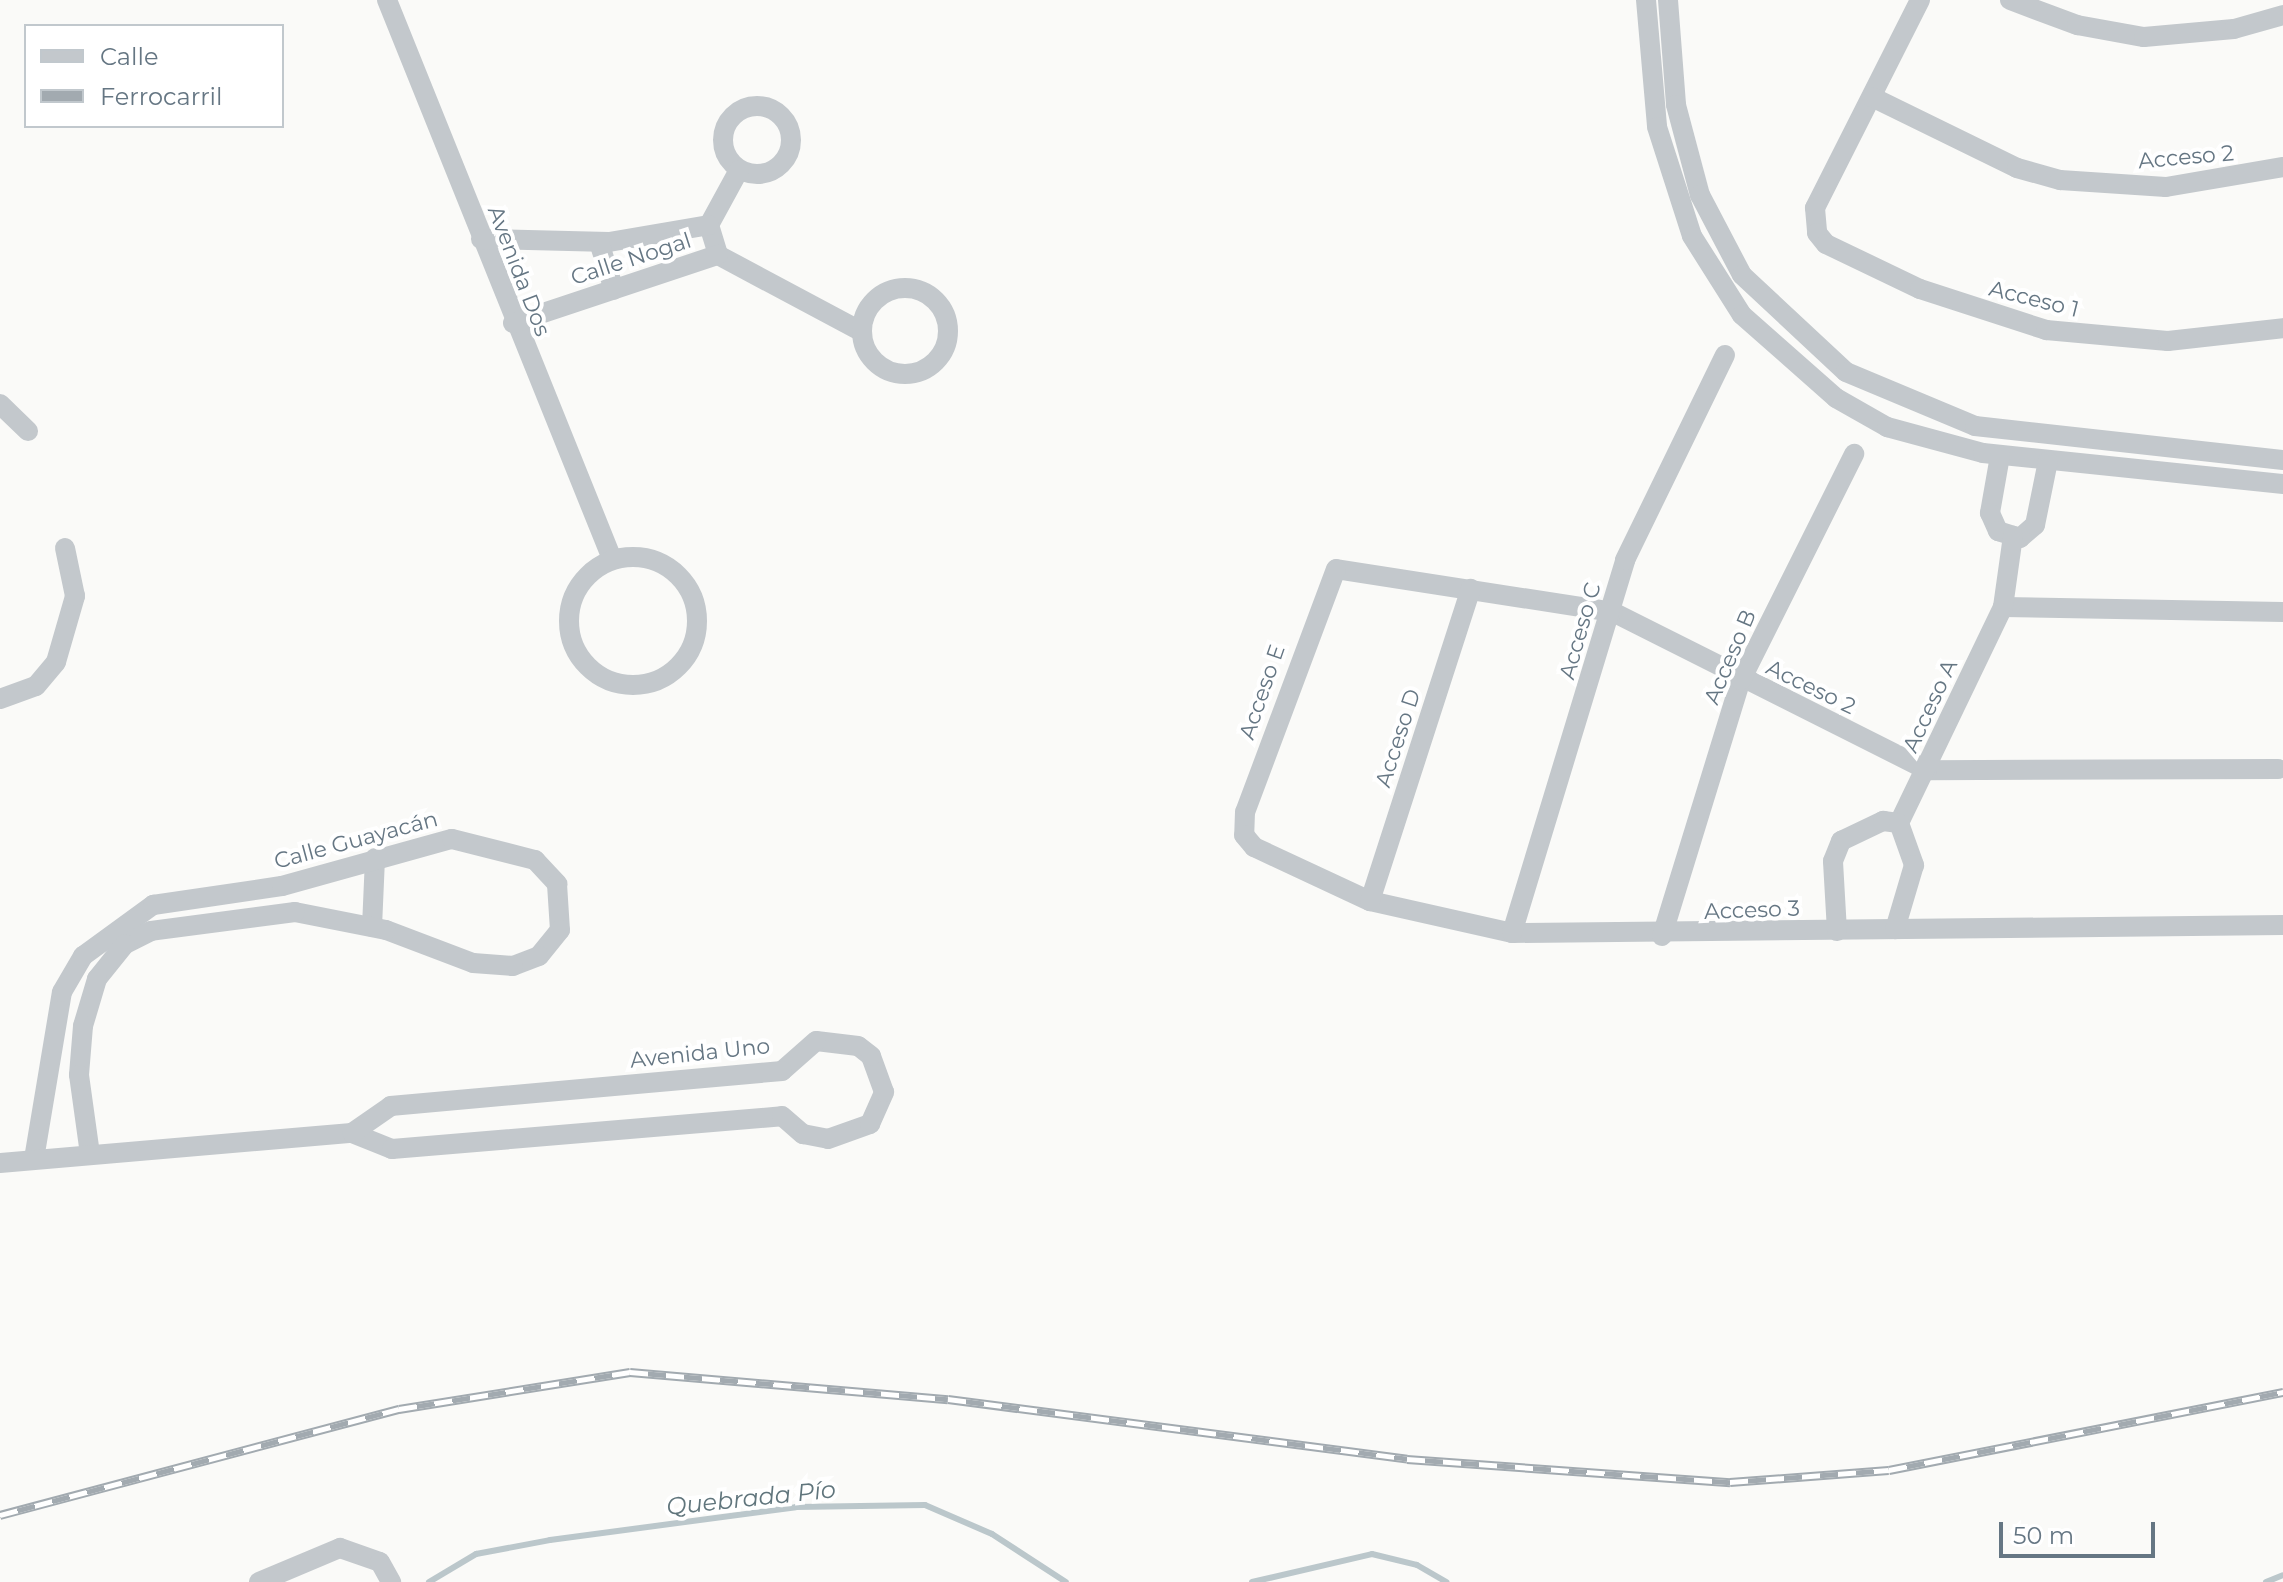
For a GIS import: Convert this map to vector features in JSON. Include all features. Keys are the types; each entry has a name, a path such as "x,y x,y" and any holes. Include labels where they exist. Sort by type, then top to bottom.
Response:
{"street":[{"path":"1646,0 1670,182 1713,277 1742,315 1836,398 1887,427 2000,456 2283,484"},
{"path":"1668,0 1676,105 1700,195 1742,275 1846,372 1975,426 2283,460"},
{"path":"1872,97 1920,0"},
{"path":"2010,0 2077,25 2144,37 2221,32 2283,15"},
{"name":"Avenida Dos","path":"398,3 513,323 612,559"},
{"name":"Acceso 2","path":"1872,97 2017,168 2060,180 2166,187 2283,167"},
{"name":"Acceso 1","path":"1872,97 1815,208 1817,233 1826,244 1920,289 2046,330 2168,341 2283,328"},
{"name":"Calle Nogal","path":"739,170 709,225 718,255 862,332"},
{"name":"Calle Nogal","path":"481,239 599,242 709,225"},
{"path":"599,242 614,290"},
{"name":"Calle Nogal","path":"513,323 718,255"},
{"path":"900,288 929,295 949,332 928,368 899,374 873,360 862,332 870,305 900,288"},
{"name":"Acceso C","path":"1512,933 1638,525 1725,355"},
{"path":"0,404 28,431"},
{"name":"Acceso B","path":"1662,936 1741,680 1854,454"},
{"path":"2000,456 1990,513 1998,531 2013,536 2035,525 2048,461"},
{"name":"Acceso A","path":"1899,823 2003,607 2013,536"},
{"path":"0,699 36,686 56,662 75,596 65,548"},
{"path":"635,556 666,565 694,599 691,648 659,680 619,684 596,674 570,637 573,593 612,559 635,556"},
{"name":"Acceso 2","path":"1336,569 1613,612 1741,680 1927,770 2278,769"},
{"name":"Acceso E","path":"1244,835 1245,812 1336,569"},
{"name":"Acceso D","path":"1370,901 1471,589"},
{"path":"2003,607 2283,612"},
{"path":"1837,931 1830,881 1841,841 1862,826 1899,823 1914,865 1895,929"},
{"name":"Acceso 3","path":"1244,835 1254,847 1370,901 1512,933 1662,936 1895,929 2283,925"},
{"name":"Calle Guayacán","path":"34,1159 56,1024 69,980 113,929 153,905 282,886 452,839 490,844 535,860 557,884 563,907 560,930 539,956 513,966 473,963 372,927 295,912 215,925 151,931 125,944 97,979 83,1026 79,1075 90,1154"},
{"path":"372,927 375,858"},
{"path":"213,896 215,925"},
{"path":"56,1024 83,1026"},
{"name":"Avenida Uno","path":"0,1163 352,1133 392,1149 782,1116 803,1134 828,1139 870,1124 884,1092 864,1051 816,1041 782,1071 391,1106 352,1133"},
{"path":"259,1582 340,1548 372,1557 391,1582"}],"waterway":[{"name":"Quebrada Pío","path":"429,1582 476,1554 550,1540 796,1507 925,1505 992,1534 1066,1582"},
{"name":"Quebrada Pío","path":"1252,1582 1372,1554 1417,1565 1446,1582"},
{"path":"2266,1582 2283,1575"}],"railway":[{"path":"0,1515 399,1409 630,1372 948,1399 1407,1459 1730,1482 1889,1470 2283,1392"}]}
